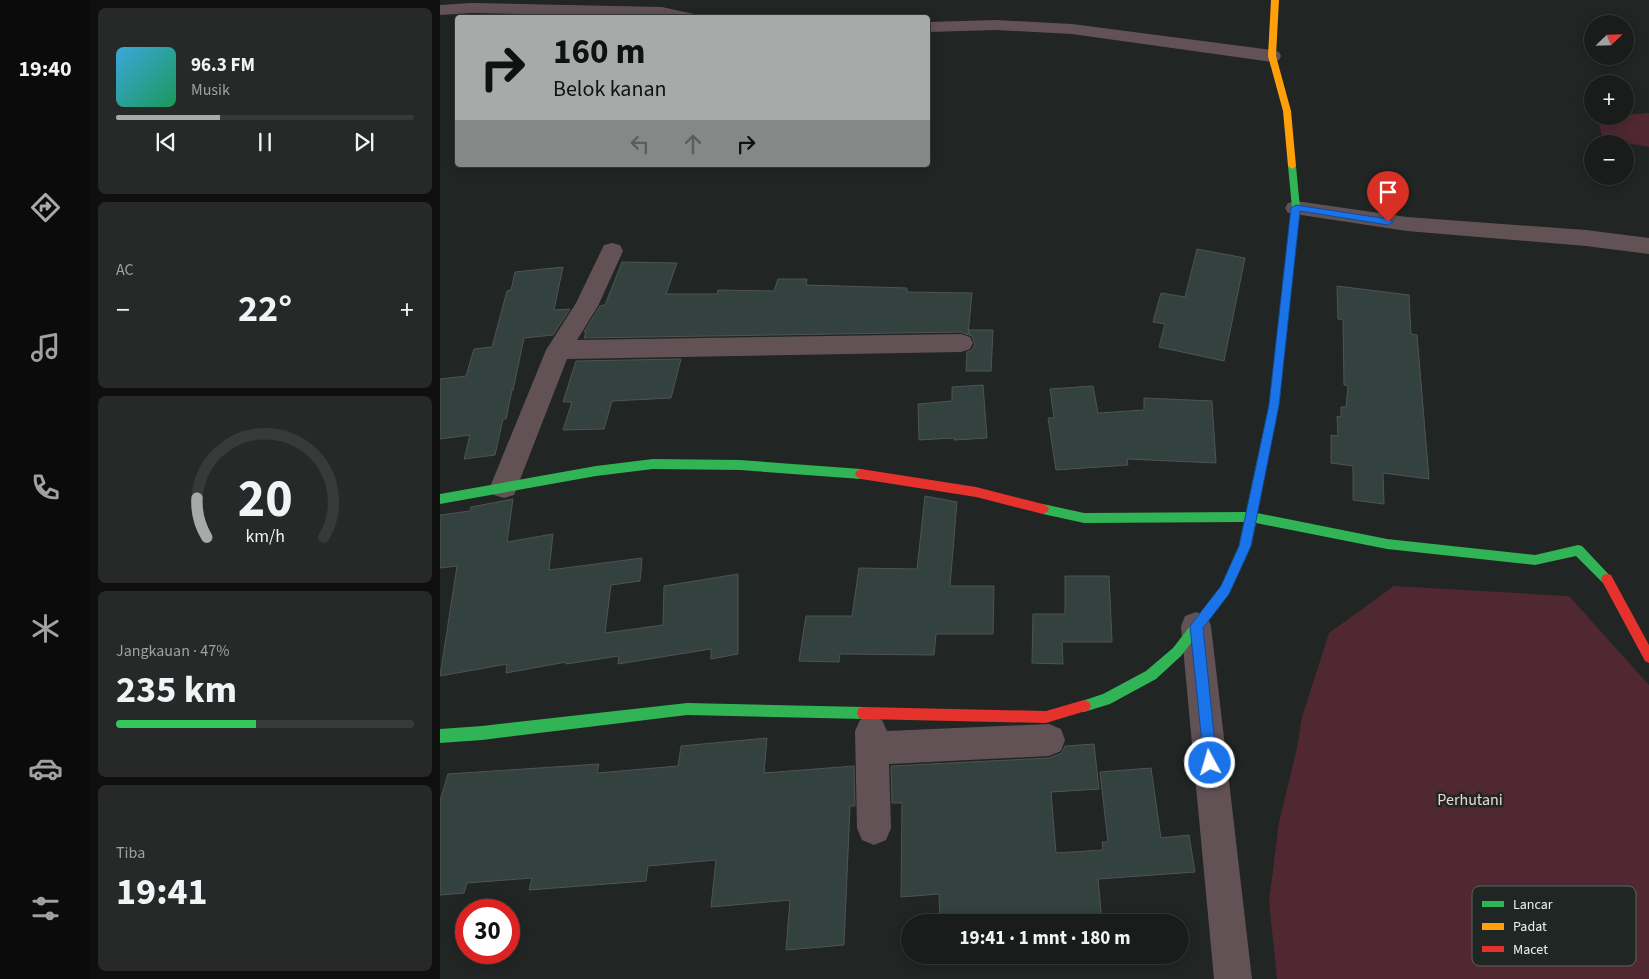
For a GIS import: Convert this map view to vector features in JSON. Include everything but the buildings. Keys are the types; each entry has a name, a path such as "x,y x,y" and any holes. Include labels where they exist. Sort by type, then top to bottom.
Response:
{"main road":[{"path":"440,736 482,733 687,709 871,712 1046,718 1105,700 1151,675 1177,652 1225,590 1245,546 1274,405 1296,208 1287,111 1272,56 1275,0"},
{"path":"440,499 596,471 653,464 740,465 836,471 921,482 1014,500 1053,512 1084,518 1251,517 1387,544 1535,560 1578,550 1605,575 1649,657"}],"street":[{"path":"440,10 472,8 662,12 675,15"},
{"path":"930,26 996,25 1072,29 1272,56"},
{"path":"1296,208 1406,224 1586,238 1649,246"},
{"path":"504,487 558,350 586,306 612,251"},
{"path":"558,350 961,343"},
{"path":"1196,626 1233,979"},
{"path":"871,712 874,828"},
{"path":"871,748 1049,740"}],"green space":[{"path":"1649,113 1649,147 1634,144 1634,135 1602,135 1599,125 1634,125 1634,114"},
{"name":"Perhutani","path":"1394,586 1569,596 1649,685 1649,979 1277,979 1269,902 1279,822 1297,748 1302,717 1329,633"}],"traffic: fast":[{"path":"1084,706 1105,700 1151,675 1177,652 1225,590 1245,546 1274,405 1296,208 1292,166"},
{"path":"440,499 596,471 653,464 740,465 861,474"},
{"path":"1043,509 1084,518 1251,517 1387,544 1535,560 1578,550 1607,579"},
{"path":"440,736 482,733 687,709 864,713"}],"traffic: slow":[{"path":"1275,0 1272,56 1287,111 1292,166"}],"traffic: jam":[{"path":"861,474 976,492 1043,509"},
{"path":"1607,579 1649,657"},
{"path":"864,713 1046,717 1084,706"}],"route":[{"path":"1210,763 1196,626 1225,590 1245,546 1274,405 1296,208 1388,222"}]}
